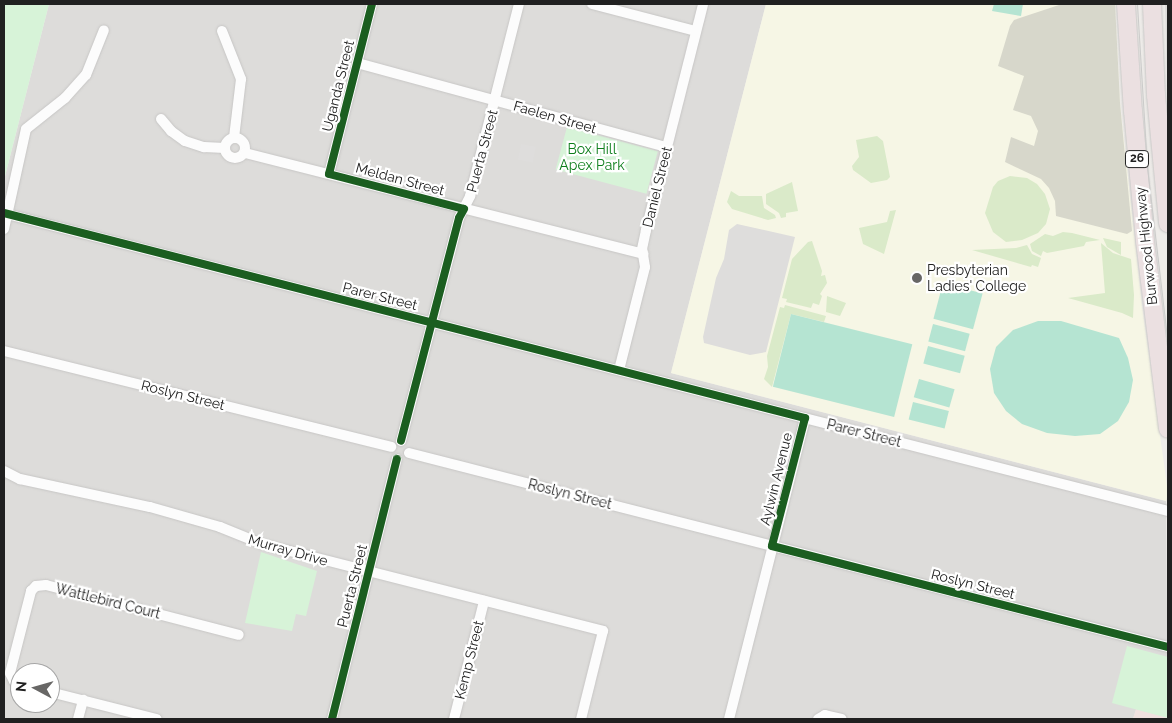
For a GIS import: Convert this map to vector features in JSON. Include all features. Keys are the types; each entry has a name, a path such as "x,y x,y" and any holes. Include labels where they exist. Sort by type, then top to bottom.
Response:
{"highway":[{"name":"Burwood Highway","path":"1126,4 1130,83 1144,235 1168,429"},
{"name":"Burwood Highway","path":"1152,4 1163,122 1168,223"}],"street":[{"name":"Uganda Street","path":"329,174 372,4"},
{"name":"Puerta Street","path":"401,441 459,218 470,196 519,4"},
{"path":"592,4 696,31"},
{"name":"Daniel Street","path":"619,370 644,267 643,254 646,230 703,4"},
{"path":"4,229 26,129 65,98 86,75 104,30"},
{"path":"222,31 241,79 234,138"},
{"name":"Faelen Street","path":"357,63 667,147"},
{"path":"161,119 171,131 185,141 204,148 225,148"},
{"path":"234,138 244,142 244,153 240,158 233,158 227,154 225,148 227,142 234,138"},
{"name":"Meldan Street","path":"244,153 643,254"},
{"name":"Parer Street","path":"7,214 1168,512"},
{"name":"Roslyn Street","path":"4,351 390,448"},
{"name":"Aylwin Avenue","path":"729,719 805,418"},
{"path":"396,441 401,441 408,446 409,453 405,458 397,459 392,456 390,448 396,441"},
{"name":"Roslyn Street","path":"409,453 1168,647"},
{"name":"Puerta Street","path":"332,719 397,459"},
{"name":"Murray Drive","path":"4,471 20,479 150,507 220,527 262,544 603,631 580,719"},
{"name":"Wattlebird Court","path":"10,674 9,658 31,591 36,586 46,585 239,635"},
{"name":"Kemp Street","path":"454,719 484,601"},
{"path":"60,694 158,719"},
{"path":"78,719 84,700"},
{"path":"821,717 842,719"}],"shaded area":[{"path":"49,4 766,4 671,373 1166,501 1168,718 1136,710 1133,719 4,719 4,180"},
{"name":"Presbyterian Ladies' College","path":"766,4 1115,4 1120,103 1142,306 1168,493 1166,501 671,373"},
{"path":"1062,4 1115,4 1120,103 1132,231 1127,234 1056,216 1055,201 1049,188 1041,179 1005,162 1011,137 1034,146 1038,131 1031,116 1013,110 1024,76 998,66 1010,26 1014,20"},
{"path":"1165,4 1168,4 1168,111"},
{"path":"521,144 536,147 533,163 518,160"},
{"path":"737,224 795,237 766,352 750,355 704,343 703,337 716,278 724,259 729,230"},
{"path":"1136,709 1168,718 1168,719 1133,719"}],"green space":[{"path":"4,4 49,4 4,180"},
{"path":"994,4 1023,4 1021,16 992,11"},
{"name":"Box Hill Apex Park","path":"567,127 658,151 646,194 556,170"},
{"path":"877,136 883,141 890,177 887,180 871,183 853,170 852,166 859,157 856,140"},
{"path":"1010,176 1027,178 1037,184 1045,194 1050,209 1046,224 1038,233 1022,240 1006,242 993,232 985,213 993,187 998,181"},
{"path":"792,182 798,211 786,213 786,217 781,218 779,213 766,204 766,194"},
{"path":"731,191 739,196 762,196 764,208 775,215 776,218 768,220 732,209 727,202"},
{"path":"896,210 884,254 863,244 859,228 887,222 890,211"},
{"path":"1063,232 1100,240 1086,242 1084,246 1047,253 1043,251 1041,256 1032,251 1030,244 1045,234 1053,236"},
{"path":"1103,238 1121,242 1121,255 1107,247"},
{"path":"812,241 822,271 821,276 825,275 827,283 820,294 822,296 819,305 813,303 811,308 786,302 787,299 782,298 792,259 808,242"},
{"path":"1101,243 1113,253 1131,259 1134,295 1133,318 1122,313 1068,298 1105,293"},
{"path":"1027,245 1032,254 1041,258 1038,267 1032,265 1031,267 972,250 1016,248"},
{"path":"943,283 983,294 973,329 933,319"},
{"path":"827,296 846,303 840,316 826,312"},
{"path":"785,305 826,316 824,322 791,314 772,387 764,379 768,367 767,356 780,307 784,308"},
{"path":"791,314 912,344 894,417 773,387"},
{"path":"1038,321 1061,321 1119,338 1128,358 1133,380 1129,402 1118,421 1100,434 1075,436 1047,433 1022,424 1006,411 994,393 990,369 996,347 1013,330"},
{"path":"933,324 970,334 965,351 928,341"},
{"path":"928,346 965,356 960,373 923,363"},
{"path":"919,379 955,389 949,407 914,397"},
{"path":"913,402 949,411 945,428 909,419"},
{"path":"261,552 317,571 306,616 296,614 292,631 245,623"},
{"path":"1127,646 1168,657 1168,718 1112,703"}],"tram line":[{"path":"1137,4 1147,167 1168,345"}],"cycle path":[{"path":"372,4 329,174 464,209 459,218 401,441"},
{"path":"4,213 805,418 772,546 1168,647"},
{"path":"332,719 397,459"}],"place":[{"name":"Presbyterian Ladies' College","path":"917,278"}]}
